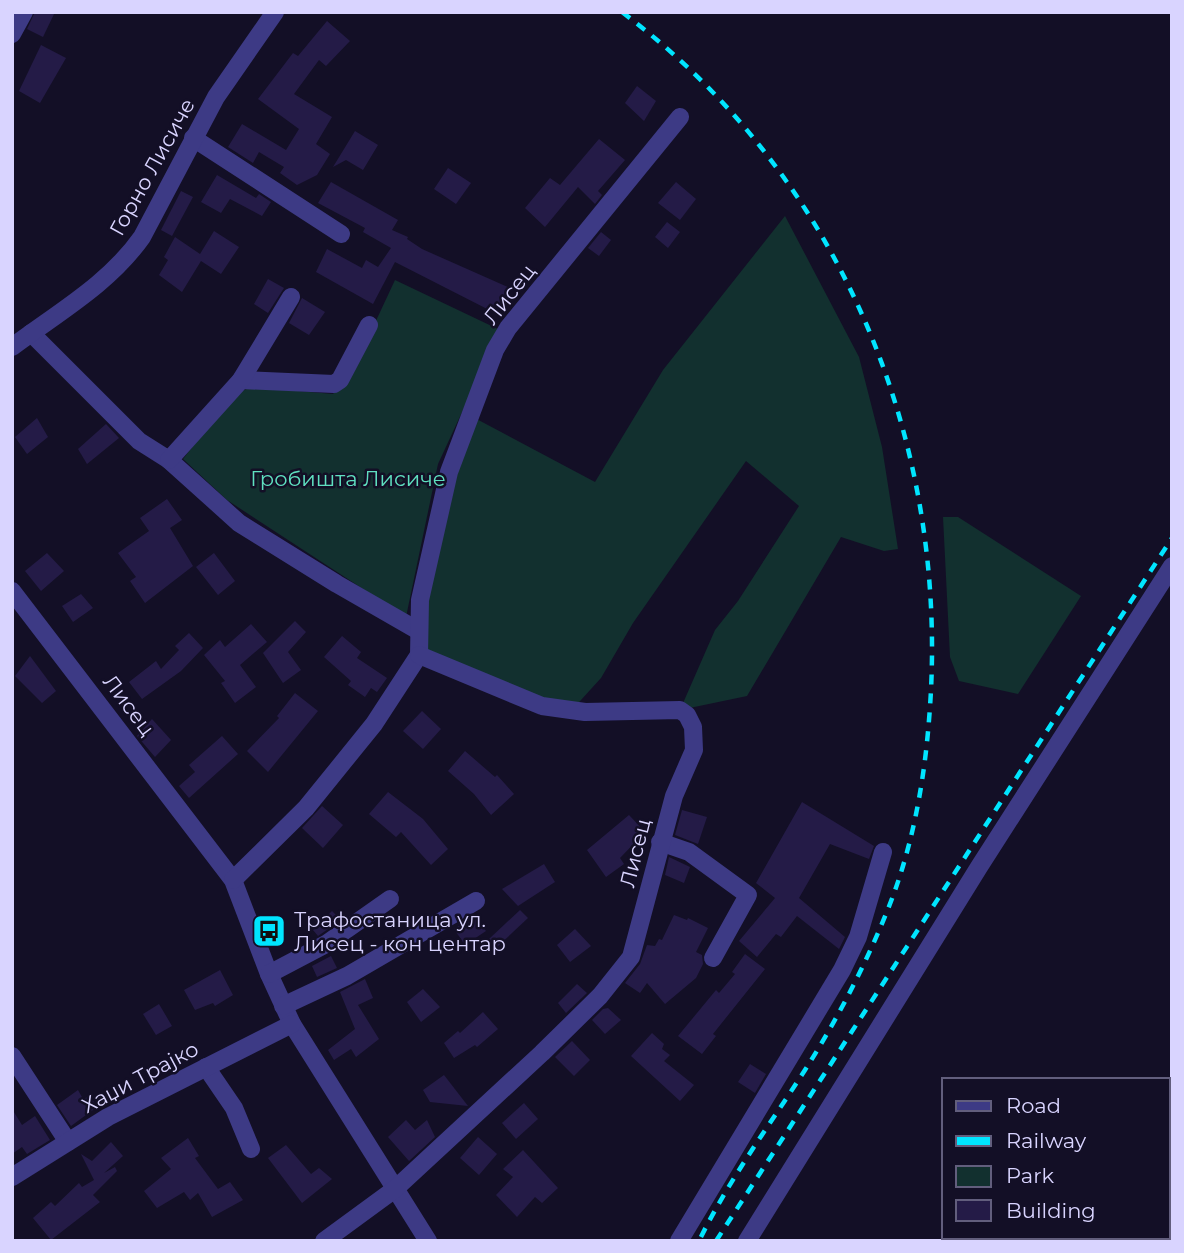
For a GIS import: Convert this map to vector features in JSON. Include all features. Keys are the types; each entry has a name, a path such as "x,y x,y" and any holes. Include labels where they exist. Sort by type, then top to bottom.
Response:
{"street":[{"path":"12,34 24,12"},
{"name":"Горно Лисиче","path":"12,347 127,258 142,237 216,97 275,12"},
{"name":"Лисец","path":"324,1241 395,1189 600,996 631,957 674,796 694,750 693,727 687,715 680,710 597,713 542,706 419,655 417,630 431,539 449,472 495,350 509,328 680,117"},
{"path":"193,138 341,234"},
{"path":"169,460 241,380 291,296"},
{"path":"241,380 334,384 340,380 369,325"},
{"path":"31,333 139,441 169,460 239,523 417,630"},
{"path":"747,1241 979,867 1172,566"},
{"name":"Лисец","path":"12,591 233,880 269,974 292,1024 428,1241"},
{"path":"233,880 306,808 374,724 419,655"},
{"path":"660,842 689,852 748,895 713,958"},
{"path":"679,1241 842,970 858,937 883,852"},
{"path":"269,974 326,944 390,899"},
{"path":"283,1006 347,976 476,901"},
{"name":"Хаџи Трајко","path":"12,1177 108,1117 292,1024"},
{"path":"12,1056 68,1142"},
{"path":"206,1067 234,1108 251,1149"}],"green space":[{"path":"785,216 859,357 882,447 898,549 884,551 841,537 747,696 680,710 715,630 738,601 799,506 746,461 633,623 601,678 571,711 419,655 417,630 469,415 595,482 663,370"},
{"name":"Гробишта Лисиче","path":"395,280 500,330 438,464 406,617 227,500 183,459 234,394 252,387 333,394 353,370"},
{"path":"943,517 958,517 1081,596 1018,694 959,681 950,657"}],"building":[{"path":"35,12 55,12 43,37 27,29"},
{"path":"327,21 350,41 326,66 319,60 294,94 332,117 316,144 330,154 317,175 297,185 280,173 284,167 259,152 253,163 228,147 242,124 286,150 299,129 258,99 293,53 298,56"},
{"path":"41,45 66,58 40,103 19,91"},
{"path":"637,86 656,101 644,121 625,103"},
{"path":"355,131 378,145 363,170 346,160 333,167"},
{"path":"599,139 625,160 598,191 602,195 595,204 578,187 545,227 525,208 550,178 560,185"},
{"path":"448,168 471,183 456,204 434,189"},
{"path":"217,175 256,198 259,194 271,202 262,216 230,199 221,213 201,202"},
{"path":"331,182 398,220 392,230 408,237 407,239 422,249 510,288 497,314 395,262 373,304 316,272 327,249 362,268 366,260 378,267 391,248 363,232 365,228 318,203"},
{"path":"676,182 696,199 680,220 658,203"},
{"path":"181,191 193,197 172,236 161,230"},
{"path":"667,222 680,232 668,248 655,237"},
{"path":"214,231 239,247 221,274 201,261 182,292 159,275 168,260 164,257 175,237 200,254"},
{"path":"601,232 611,240 599,256 588,248"},
{"path":"268,279 284,288 268,313 254,304"},
{"path":"302,298 325,312 309,335 289,323"},
{"path":"37,418 48,437 27,454 15,437"},
{"path":"106,424 119,438 87,464 78,449"},
{"path":"167,499 182,520 170,528 193,566 145,603 130,581 136,577 118,553 149,531 140,518"},
{"path":"47,553 64,571 41,591 25,571"},
{"path":"214,553 235,581 218,595 196,567"},
{"path":"81,594 93,608 73,622 62,606"},
{"path":"295,621 306,632 288,652 301,670 283,683 263,653"},
{"path":"251,624 267,642 240,665 256,687 235,703 221,683 225,681 204,655 220,640 225,647"},
{"path":"189,633 203,648 181,671 142,699 129,682 156,661 161,669 179,650 175,646"},
{"path":"342,636 361,652 357,658 387,678 377,692 371,688 365,697 348,685 351,681 324,657"},
{"path":"30,656 56,691 42,703 15,676"},
{"path":"295,693 318,711 268,772 247,751 279,718 277,716"},
{"path":"422,711 441,729 423,749 403,731"},
{"path":"152,719 171,740 155,757 137,736"},
{"path":"222,736 238,754 189,798 179,786 195,772 189,765"},
{"path":"465,751 495,777 497,775 514,794 491,815 474,794 448,771"},
{"path":"388,792 423,819 448,849 431,865 401,832 396,837 369,814"},
{"path":"802,802 874,846 869,859 830,844 799,898 845,937 839,949 797,916 781,937 776,934 757,957 739,941 775,898 756,883"},
{"path":"322,806 343,825 323,848 302,828"},
{"path":"682,810 707,817 698,844 675,835"},
{"path":"629,815 645,832 620,858 624,864 606,877 587,850"},
{"path":"669,857 690,867 684,883 665,875"},
{"path":"544,864 555,882 518,906 502,889"},
{"path":"520,910 528,918 496,948 489,939"},
{"path":"332,911 341,920 318,936 313,930"},
{"path":"474,915 486,931 465,945 454,929"},
{"path":"674,915 687,920 688,918 708,928 696,952 702,955 703,964 696,978 665,1004 647,983 640,993 625,983 640,964 647,945 655,946 659,939 662,940"},
{"path":"575,929 591,946 570,962 557,945"},
{"path":"745,954 765,969 713,1034 716,1036 702,1054 678,1036 716,990 719,993 735,974 732,972"},
{"path":"331,956 337,968 317,977 312,966"},
{"path":"220,970 233,995 215,1006 213,1003 195,1010 184,990"},
{"path":"365,979 373,998 358,1005 379,1039 356,1057 351,1049 334,1060 328,1050 355,1029 340,992"},
{"path":"577,984 587,993 566,1013 558,1003"},
{"path":"423,989 440,1007 421,1022 407,1002"},
{"path":"159,1004 172,1026 156,1035 143,1014"},
{"path":"608,1008 621,1020 605,1034 592,1020 603,1009"},
{"path":"483,1012 498,1029 477,1047 475,1045 454,1058 444,1043 458,1031 460,1033"},
{"path":"652,1033 664,1044 662,1049 670,1055 664,1061 694,1085 680,1101 631,1056"},
{"path":"572,1041 590,1060 574,1076 555,1057"},
{"path":"750,1064 766,1074 755,1093 738,1082"},
{"path":"444,1075 468,1106 430,1102 423,1090"},
{"path":"78,1090 83,1099 90,1096 97,1107 71,1126 57,1105"},
{"path":"524,1103 538,1119 516,1139 502,1123"},
{"path":"12,1109 22,1125 35,1116 50,1140 27,1154 22,1147 12,1154"},
{"path":"406,1120 415,1130 427,1120 435,1137 409,1161 388,1137"},
{"path":"478,1137 497,1154 479,1175 460,1158"},
{"path":"188,1138 199,1156 195,1158 218,1189 230,1182 243,1200 212,1217 198,1193 190,1200 184,1192 157,1208 144,1191 171,1169 161,1158"},
{"path":"111,1142 123,1156 104,1173 115,1167 117,1171 93,1195 100,1202 51,1240 33,1218 51,1202 55,1206 79,1183 82,1187 94,1180 81,1154 92,1161"},
{"path":"286,1145 311,1174 319,1168 332,1179 302,1203 268,1158"},
{"path":"523,1150 558,1188 542,1203 535,1197 517,1217 496,1195 513,1177 503,1169"}],"railway":[{"path":"622,12 700,79 766,154 822,237 867,326 900,420 922,518 931,618 929,720 924,768 910,840 888,909 861,971 828,1031 736,1175 699,1241"},
{"path":"716,1241 1172,538"}],"place":[{"name":"Трафостаница ул. Лисец - кон центар","path":"269,931"}]}
